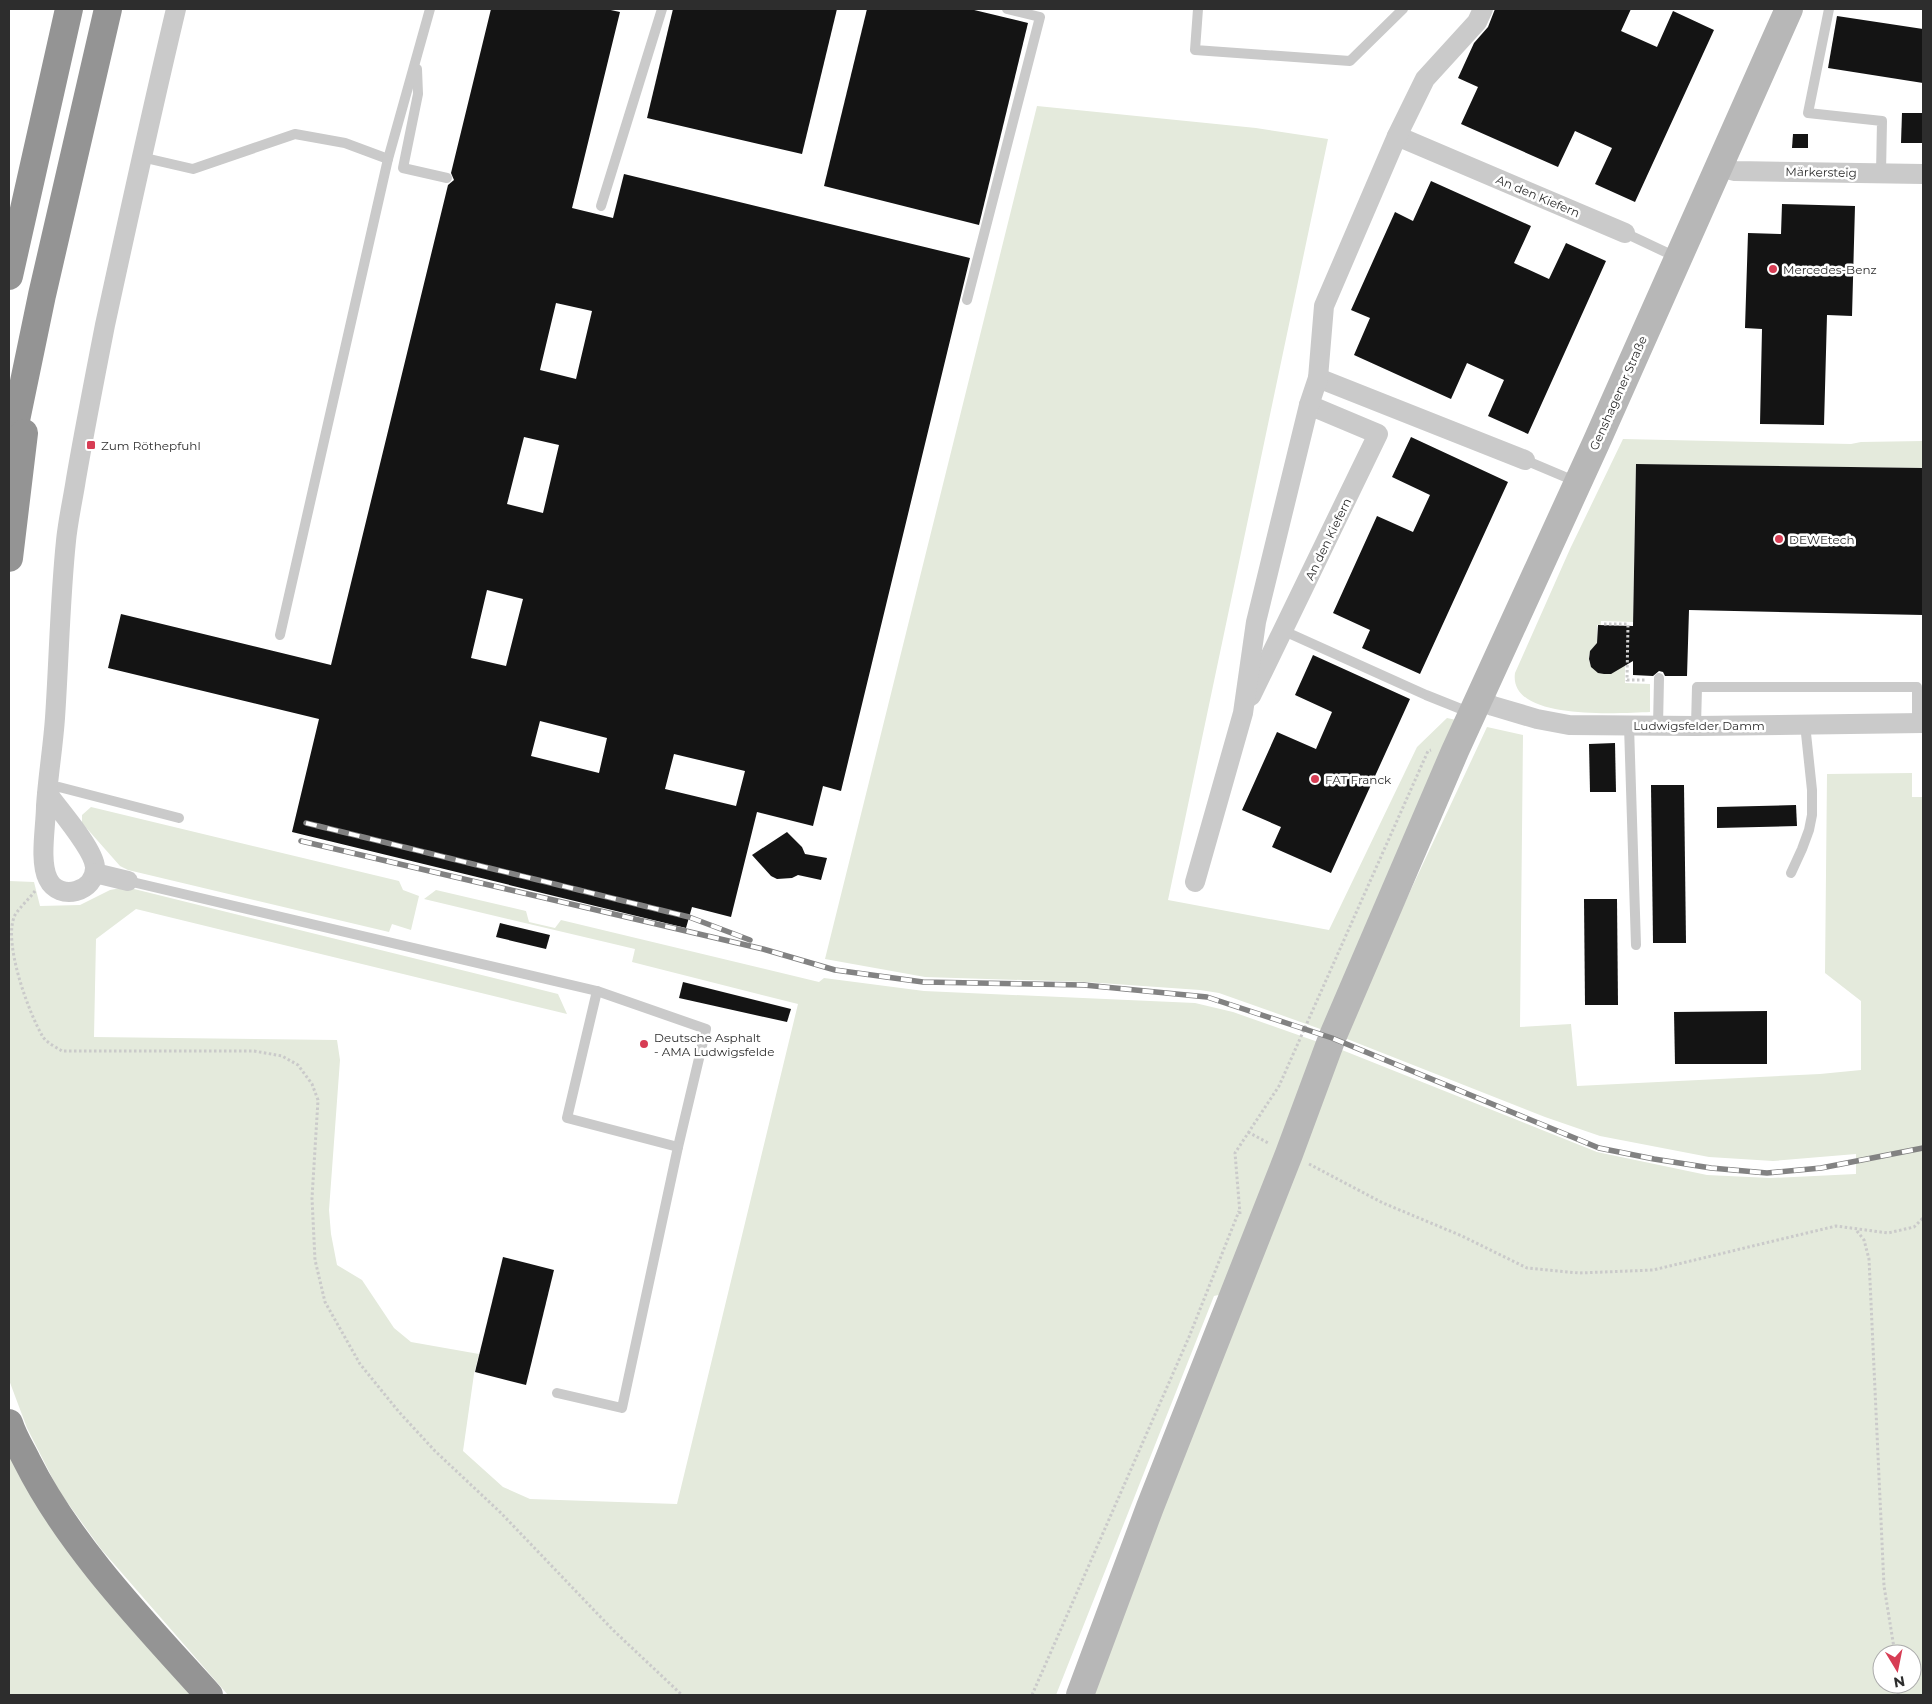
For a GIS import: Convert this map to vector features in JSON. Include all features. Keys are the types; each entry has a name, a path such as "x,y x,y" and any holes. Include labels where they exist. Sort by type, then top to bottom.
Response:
{"highway":[{"path":"9,276 68,9"},
{"path":"9,454 42,295 108,9"},
{"path":"9,558 42,295"},
{"path":"9,1423 36,1480 69,1532 142,1621 209,1695"}],"main road":[{"name":"Genshagener Straße","path":"1080,1695 1153,1498 1289,1154 1332,1038 1455,751 1578,483 1789,9"}],"street":[{"path":"47,793 92,856 95,873 89,884 79,891 60,890 50,883 44,861 47,793 55,722 66,539 86,420 141,157 176,9"},
{"name":"An den Kiefern","path":"1195,882 1242,713 1256,622 1309,404 1318,378 1324,306 1397,136 1425,79 1477,22 1483,9"},
{"name":"An den Kiefern","path":"1397,136 1625,232"},
{"name":"Märkersteig","path":"1719,167 1735,171 1923,174"},
{"path":"1318,378 1525,460"},
{"name":"An den Kiefern","path":"1242,713 1284,631 1378,434 1309,404"},
{"path":"1256,622 1284,631"},
{"name":"Ludwigsfelder Damm","path":"1476,707 1493,706 1537,719 1569,725 1696,726 1920,723"},
{"path":"45,846 49,836 57,829 67,828 79,837"},
{"path":"95,873 128,881"}],"lane":[{"path":"280,635 388,159 430,9"},
{"path":"601,206 662,9"},
{"path":"967,300 1040,17 1007,9"},
{"path":"1198,9 1195,50 1350,61 1403,9"},
{"path":"1829,9 1808,113 1882,121 1881,174"},
{"path":"416,58 418,94 402,168 447,178"},
{"path":"141,157 193,169 295,134 345,144 388,159"},
{"name":"An den Kiefern","path":"1625,232 1678,258"},
{"path":"1525,460 1578,483"},
{"path":"1284,631 1426,695 1476,707"},
{"path":"1658,726 1659,679"},
{"path":"1696,726 1697,687 1917,687 1920,723"},
{"path":"1791,873 1802,849 1812,815 1812,790 1805,724"},
{"path":"1629,726 1636,945"},
{"path":"47,793 59,787 179,818"},
{"path":"128,881 597,991 706,1029 678,1147 622,1408 557,1393"},
{"path":"597,991 567,1118 678,1147"}],"path":[{"path":"1604,624 1628,624 1627,680 1659,679"},
{"path":"1032,1695 1189,1337 1235,1223 1240,1208 1235,1153 1279,1086 1428,751 1444,748 1455,751"},
{"path":"47,877 15,916 11,937 19,979 34,1020 44,1039 62,1050 254,1051 282,1056 298,1065 312,1084 318,1100 312,1198 315,1260 325,1302 360,1364 399,1412 435,1451 501,1513 613,1630 682,1695"},
{"path":"1248,1132 1383,1202 1462,1236 1527,1268 1579,1273 1653,1270 1836,1226 1888,1233 1914,1227 1923,1218"},
{"path":"1857,1230 1864,1240 1869,1259 1884,1586 1893,1644"}],"shaded area":[{"path":"1037,106 1256,128 1328,139 1168,900 1329,930 1417,747 1447,718 1461,721 1326,1031 1219,993 1200,990 1086,982 925,977 825,959"},
{"path":"1623,439 1851,444 1861,442 1923,441 1923,468 1636,464 1633,622 1601,621 1601,625 1597,625 1597,644 1589,655 1589,660 1594,669 1599,672 1612,673 1625,628 1625,683 1650,684 1650,712 1593,713 1547,707 1529,700 1518,689 1515,673 1570,549"},
{"path":"1487,727 1523,735 1520,1027 1571,1024 1577,1086 1820,1074 1861,1070 1861,1001 1825,973 1827,774 1912,773 1912,797 1923,797 1923,1695 1092,1695 1337,1048 1597,1152 1707,1175 1770,1178 1856,1174 1856,1154 1773,1161 1709,1157 1600,1136 1545,1117 1342,1037"},
{"path":"91,807 399,881 403,890 419,896 411,930 392,924 389,932 128,870 120,866 82,823 82,815"},
{"path":"9,881 34,882 40,906 80,905 110,890 126,887 558,994 567,1014 136,909 96,939 94,1037 337,1040 340,1060 329,1210 337,1265 362,1280 394,1328 411,1342 479,1354 474,1374 463,1451 503,1487 530,1499 677,1504 798,1004 632,962 635,949 424,899 436,890 526,911 529,922 555,928 561,920 819,982 824,978 924,991 1195,1003 1233,1012 1318,1042 1223,1294 1214,1296 1056,1695 228,1695 101,1549 59,1491 27,1428 9,1380"},
{"path":"9,1453 194,1695 9,1695"}],"building":[{"path":"491,9 606,9 620,12 572,208 613,218 624,174 970,258 841,791 823,786 813,826 757,812 731,917 692,907 686,928 292,832 319,719 108,668 121,614 331,665 448,185 454,180 451,173","holes":["556,303 592,311 576,379 540,370","524,437 559,445 543,513 507,504","487,590 523,599 506,666 471,658","540,721 607,738 599,773 531,756","674,754 745,771 736,806 665,789"]},
{"path":"673,9 837,9 802,154 647,118"},
{"path":"867,9 970,9 1028,23 979,225 824,186"},
{"path":"1495,9 1631,9 1621,31 1657,47 1673,11 1714,30 1635,202 1595,184 1612,148 1575,131 1558,167 1461,124 1478,87 1458,78 1474,43 1488,27"},
{"path":"1837,16 1923,29 1923,83 1828,68"},
{"path":"1902,113 1923,113 1923,143 1901,143"},
{"path":"1793,134 1808,134 1808,148 1792,148"},
{"path":"1431,181 1531,226 1514,263 1549,279 1566,243 1606,261 1528,434 1488,416 1504,380 1467,363 1451,399 1354,355 1370,318 1351,310 1395,212 1413,221"},
{"path":"1782,204 1855,206 1852,316 1827,315 1824,425 1760,424 1762,329 1745,328 1748,233 1781,234"},
{"path":"1411,437 1508,482 1420,674 1362,648 1370,630 1333,613 1377,516 1413,532 1430,495 1392,477"},
{"name":"DEWEtech","path":"1636,464 1923,468 1923,615 1689,610 1687,676 1665,676 1663,672 1659,671 1653,676 1633,675 1633,661 1611,674 1598,673 1591,667 1589,659 1590,651 1597,643 1598,625 1633,626"},
{"name":"FAT Franck","path":"1313,655 1410,699 1331,873 1272,847 1281,827 1242,810 1277,732 1316,749 1332,712 1295,695"},
{"path":"1615,743 1616,792 1590,792 1589,744"},
{"path":"1651,785 1684,785 1686,943 1653,943"},
{"path":"1796,805 1797,826 1717,828 1717,807"},
{"path":"787,832 802,847 805,854 827,858 821,880 798,875 792,878 777,879 771,876 752,855"},
{"path":"1584,899 1617,899 1618,1005 1585,1005"},
{"path":"500,923 550,935 546,949 496,937"},
{"path":"683,982 791,1009 787,1022 679,998"},
{"path":"1767,1011 1767,1064 1675,1064 1674,1012"},
{"path":"503,1257 554,1270 526,1385 475,1372"}],"railway":[{"path":"306,823 689,917 750,940"},
{"path":"301,841 763,949 835,970 923,982 1084,985 1207,997 1332,1038 1599,1148 1654,1159 1711,1168 1767,1173 1821,1168 1923,1148"}],"place":[{"name":"Mercedes-Benz","path":"1773,269"},
{"name":"Zum Röthepfuhl","path":"91,445"},
{"name":"DEWEtech","path":"1779,539"},
{"name":"FAT Franck","path":"1315,779"},
{"name":"Deutsche Asphalt - AMA Ludwigsfelde","path":"644,1044"}]}
